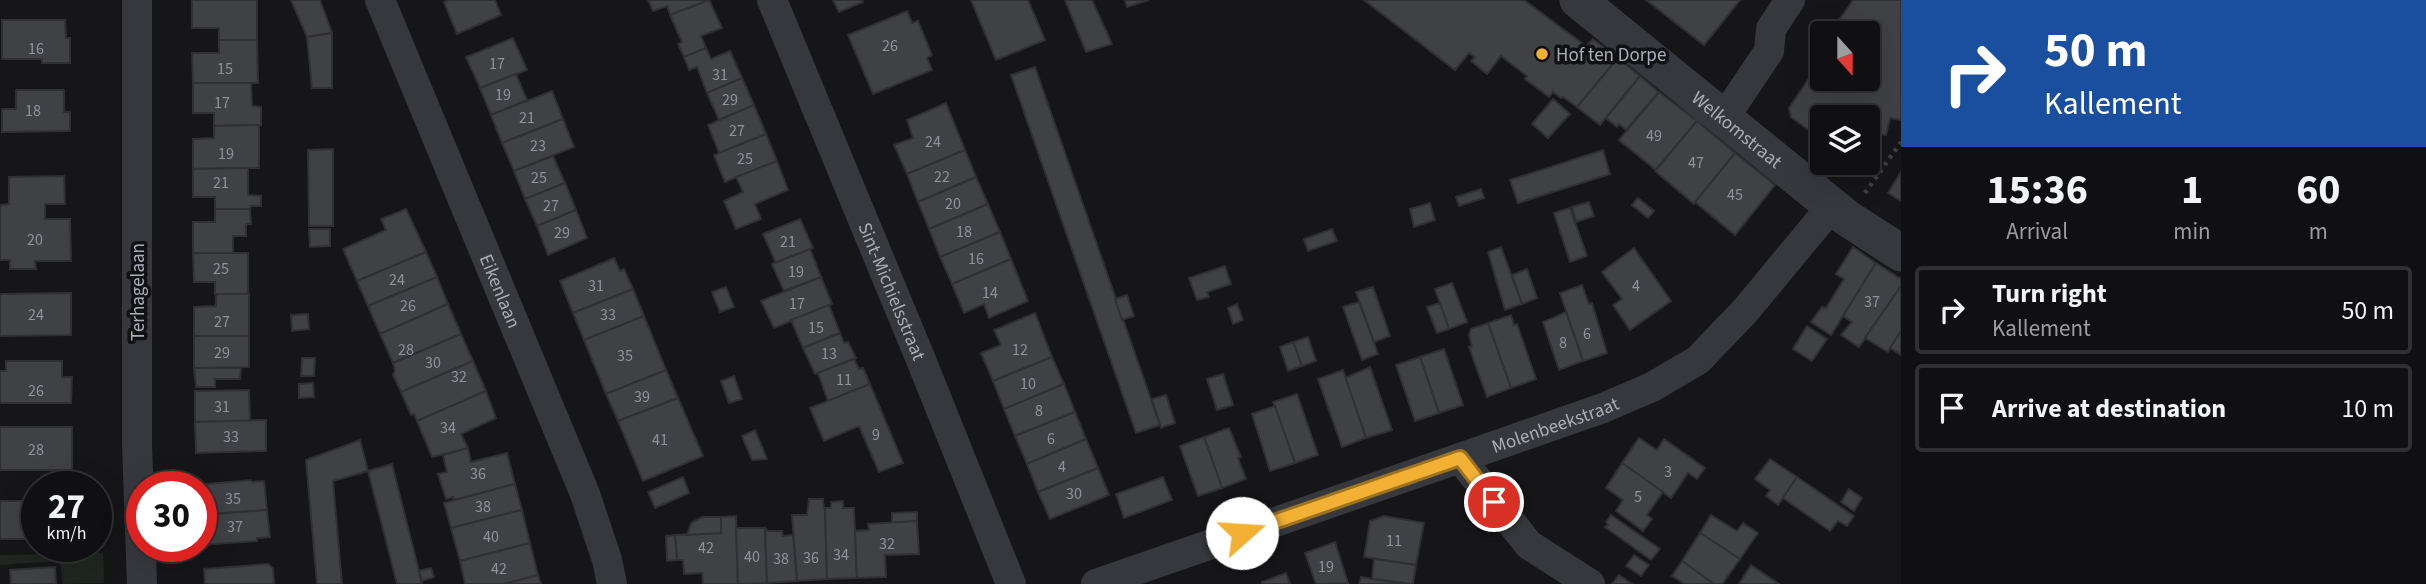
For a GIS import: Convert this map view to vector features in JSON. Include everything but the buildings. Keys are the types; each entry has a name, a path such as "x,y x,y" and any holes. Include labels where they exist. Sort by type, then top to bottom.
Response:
{"street":[{"name":"Terhagelaan","path":"137,0 137,444 142,584"},
{"name":"Eikenlaan","path":"380,0 585,494 607,560 612,584"},
{"name":"Sint-Michielsstraat","path":"772,0 1011,584"},
{"name":"Welkomstraat","path":"1578,0 1839,212 1901,253"},
{"path":"1724,118 1769,51 1771,29 1790,0"},
{"name":"Molenbeekstraat","path":"1096,584 1460,458 1652,387 1698,360 1839,212"},
{"path":"1460,458 1529,545 1590,584"}],"path":[{"path":"1839,212 1901,142"}],"shaded area":[{"path":"0,555 21,555 21,562 45,562 0,565"},
{"path":"60,562 103,562 104,583 63,584"}],"place":[{"name":"Hof ten Dorpe","path":"1542,54"}],"route":[{"path":"1242,533 1460,458 1494,502"}]}
